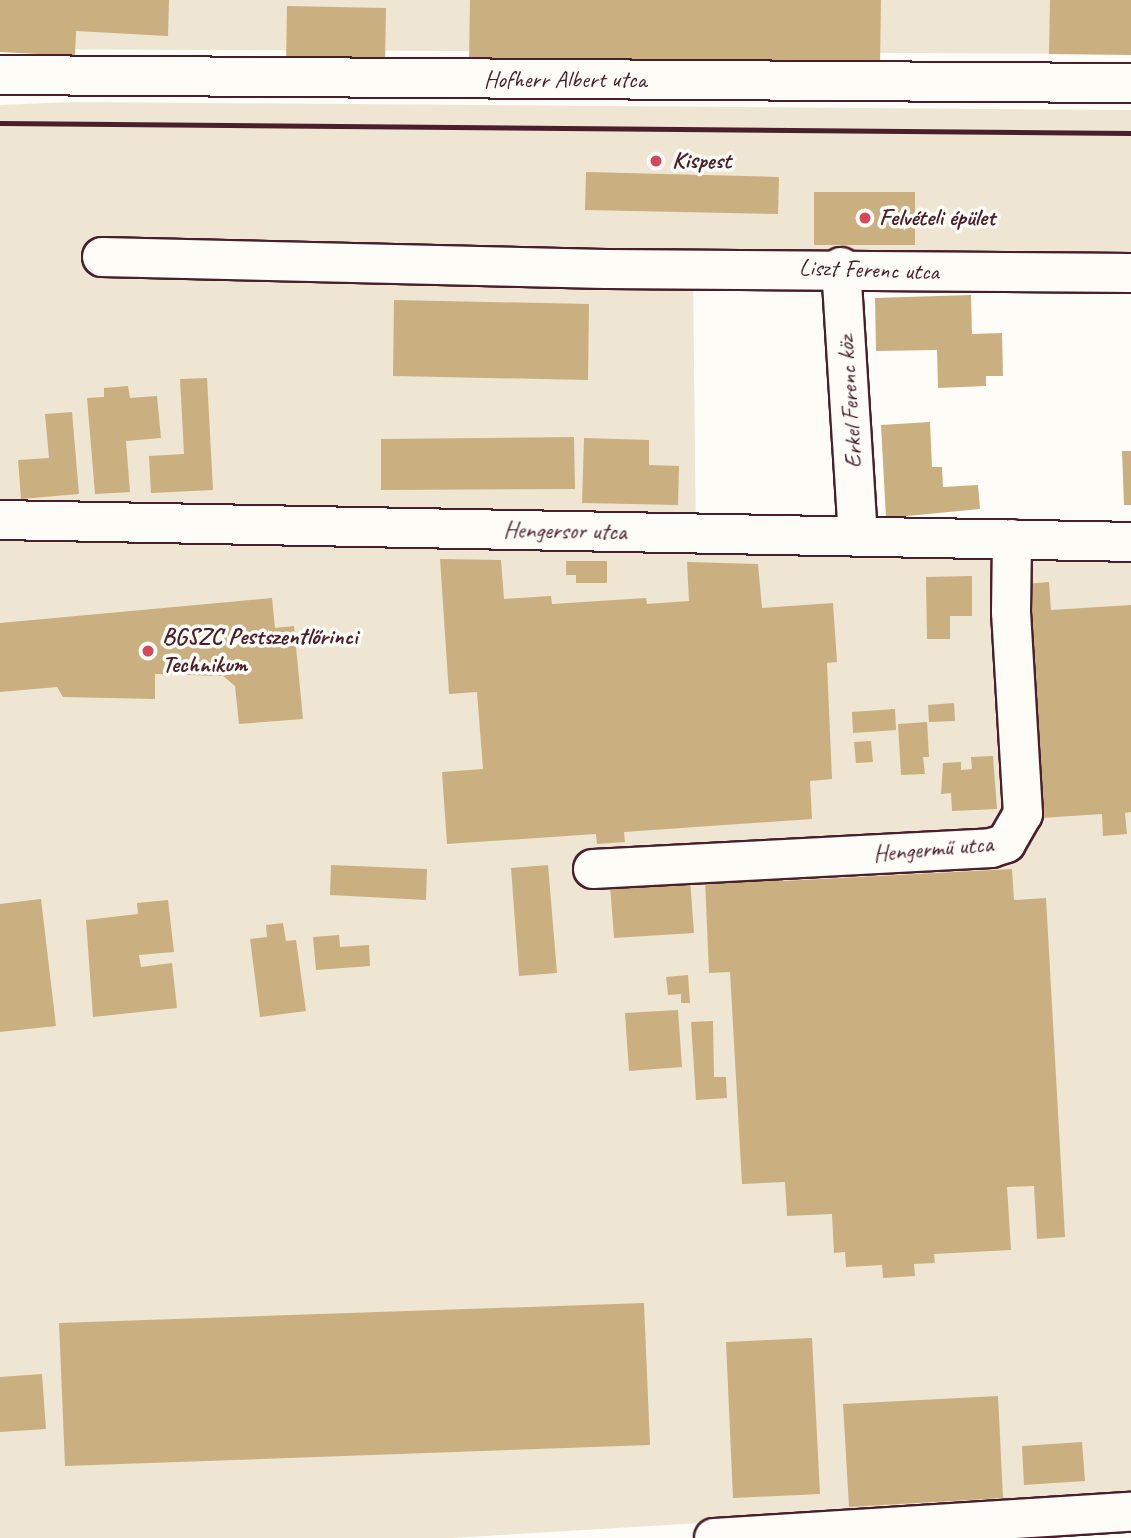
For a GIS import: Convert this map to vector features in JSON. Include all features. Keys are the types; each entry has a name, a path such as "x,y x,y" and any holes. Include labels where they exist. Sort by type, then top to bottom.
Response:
{"street":[{"name":"Hofherr Albert utca","path":"0,75 1131,83"},
{"name":"Liszt Ferenc utca","path":"102,257 607,269 841,268 1131,273"},
{"name":"Erkel Ferenc köz","path":"841,268 858,536"},
{"name":"Hengersor utca","path":"0,520 1131,542"},
{"name":"Hengermű utca","path":"593,869 992,848 1006,843 1023,814 1011,612 1012,539"},
{"path":"714,1538 1131,1512"}],"shaded area":[{"path":"0,0 1131,0 1131,54 0,49"},
{"path":"74,102 1131,110 1131,282 693,278 696,540 1131,551 1131,1497 452,1538 0,1538 0,105"}],"building":[{"path":"0,0 169,0 168,36 76,31 75,56 0,52"},
{"path":"470,0 881,0 880,65 469,60"},
{"path":"1050,0 1131,0 1131,55 1049,54"},
{"path":"287,6 386,8 385,62 286,66"},
{"path":"586,172 779,177 778,214 585,210"},
{"name":"Felvételi épület","path":"814,192 915,192 915,245 814,245"},
{"path":"971,295 972,334 1002,333 1003,376 986,376 986,386 938,388 937,350 876,351 875,298"},
{"path":"394,300 589,304 588,380 393,376"},
{"path":"207,378 213,490 151,493 149,456 184,454 180,379"},
{"path":"128,386 130,398 157,396 161,438 126,441 130,492 95,494 87,398 104,397 104,388"},
{"path":"72,412 79,494 21,499 18,460 49,458 45,414"},
{"path":"930,422 932,467 942,467 943,487 978,485 980,509 886,518 881,425"},
{"path":"574,437 575,489 381,490 381,439"},
{"path":"584,438 649,440 649,465 679,466 678,505 582,503"},
{"path":"1122,451 1131,451 1131,505 1124,505"},
{"path":"440,559 501,560 504,599 551,596 552,604 646,598 647,604 689,601 687,562 758,564 762,608 833,603 837,662 827,663 832,779 810,781 812,819 624,832 625,842 597,844 596,834 447,844 442,772 483,769 477,692 449,694"},
{"path":"566,561 607,561 607,583 576,583 576,575 566,575"},
{"path":"972,576 972,616 950,616 950,639 927,639 926,577"},
{"path":"1049,582 1051,610 1131,605 1131,812 1125,813 1127,834 1103,836 1102,814 1041,818 1026,584"},
{"name":"BGSZC Pestszentlőrinci Technikum","path":"272,598 275,628 294,626 303,719 239,724 235,686 223,676 155,674 155,699 63,697 57,687 0,692 0,623"},
{"path":"954,703 955,721 929,722 928,705"},
{"path":"895,709 896,730 853,733 852,712"},
{"path":"927,722 929,757 923,757 925,774 901,775 898,724"},
{"path":"871,741 873,762 856,763 854,742"},
{"path":"993,756 997,809 952,811 951,793 941,794 943,763 961,762 961,770 972,769 971,757"},
{"path":"331,865 427,869 426,900 330,895"},
{"path":"548,865 557,973 519,976 511,868"},
{"path":"1012,869 1014,900 1046,898 1065,1237 1037,1239 1034,1186 1007,1187 1011,1250 934,1254 935,1263 914,1264 915,1276 883,1278 882,1265 846,1267 845,1252 834,1253 832,1214 787,1216 785,1182 742,1184 730,972 709,973 705,878 783,873 783,881"},
{"path":"690,879 694,933 614,938 610,885"},
{"path":"41,899 56,1026 0,1032 0,904"},
{"path":"168,900 174,952 139,955 141,967 172,963 177,1008 93,1017 86,920 138,914 137,903"},
{"path":"283,923 286,941 296,940 306,1011 260,1017 250,939 267,937 266,925"},
{"path":"339,935 340,947 369,945 370,966 316,970 313,937"},
{"path":"688,975 690,1003 681,1003 681,994 668,995 666,977"},
{"path":"678,1010 682,1067 629,1071 625,1013"},
{"path":"713,1021 714,1077 726,1077 727,1098 696,1100 691,1022"},
{"path":"644,1303 650,1445 65,1466 59,1323"},
{"path":"812,1338 820,1494 733,1498 726,1342"},
{"path":"42,1374 46,1429 0,1432 0,1377"},
{"path":"998,1396 1003,1498 849,1507 843,1404"},
{"path":"1082,1442 1085,1481 1024,1485 1022,1446"}],"railway":[{"path":"0,123 1131,133"}],"place":[{"name":"Kispest","path":"656,161"},
{"name":"Felvételi épület","path":"865,218"},
{"name":"BGSZC Pestszentlőrinci Technikum","path":"148,651"}]}
